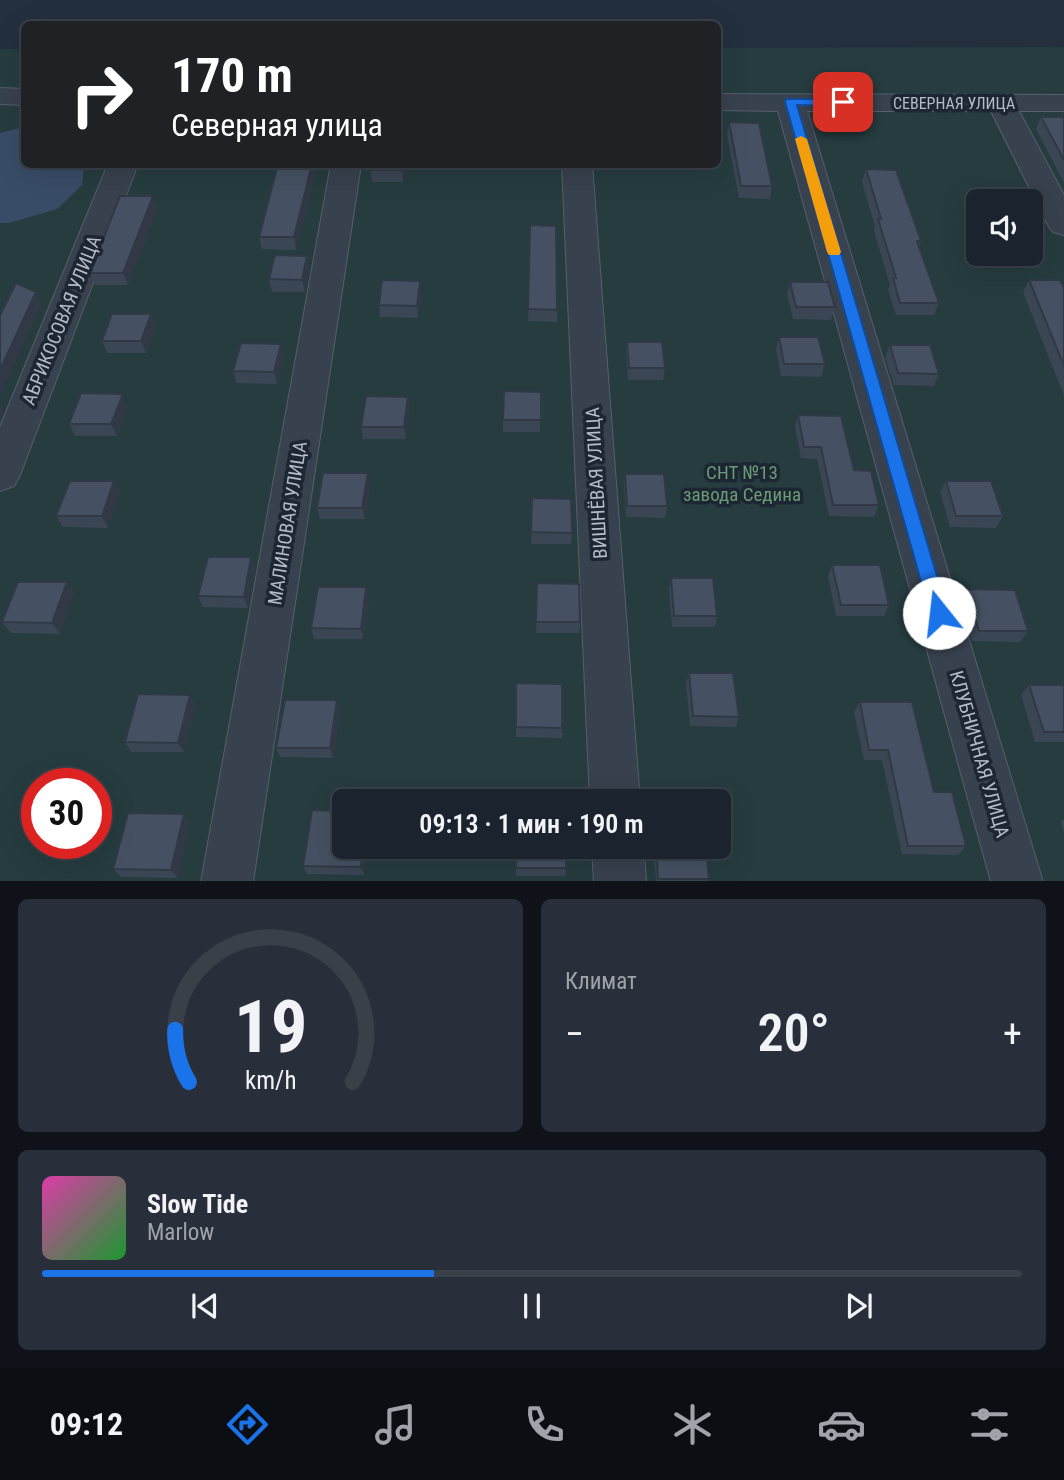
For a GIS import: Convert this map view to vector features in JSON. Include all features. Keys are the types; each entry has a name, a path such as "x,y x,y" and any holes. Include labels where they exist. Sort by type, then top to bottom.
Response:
{"street":[{"path":"0,96 21,97"},
{"name":"СЕВЕРНАЯ УЛИЦА","path":"721,102 1064,103"},
{"name":"КЛУБНИЧНАЯ УЛИЦА","path":"790,102 1017,881"},
{"path":"1001,103 1064,225"},
{"name":"АБРИКОСОВАЯ УЛИЦА","path":"0,475 121,168"},
{"name":"МАЛИНОВАЯ УЛИЦА","path":"227,881 345,168"},
{"name":"ВИШНЁВАЯ УЛИЦА","path":"577,168 614,789"},
{"path":"619,859 620,881"}],"green space":[{"name":"СНТ №13 завода Седина","path":"1064,47 1064,881 0,881 0,49 21,49 21,168 721,168 721,48"}],"water":[{"path":"21,128 21,168 84,168 82,185 57,209 9,223 0,223 0,133"}],"building":[{"path":"1041,117 1064,117 1064,160"},
{"path":"729,122 759,123 772,186 741,186"},
{"path":"277,168 311,168 294,237 259,237"},
{"path":"371,168 402,168 402,170"},
{"path":"866,169 896,170 939,303 900,303 893,278 896,278"},
{"path":"120,196 153,196 123,273 90,273"},
{"path":"530,225 556,226 557,310 528,309"},
{"path":"275,255 307,256 302,280 269,279"},
{"path":"382,280 420,281 417,306 379,305"},
{"path":"1029,280 1060,280 1064,288 1064,366"},
{"path":"790,282 828,282 835,307 796,307"},
{"path":"16,283 36,292 0,370 0,315"},
{"path":"112,314 151,314 141,341 102,341"},
{"path":"779,337 818,337 825,364 784,364"},
{"path":"627,342 662,342 665,368 629,368"},
{"path":"241,343 281,344 274,372 233,371"},
{"path":"890,345 930,345 939,374 898,373"},
{"path":"504,391 541,392 541,420 503,420"},
{"path":"81,393 123,394 111,424 69,424"},
{"path":"366,396 408,397 404,427 361,427"},
{"path":"798,415 841,416 854,470 871,471 879,505 833,505 821,447 804,447"},
{"path":"323,473 368,473 362,508 317,508"},
{"path":"625,474 664,474 667,506 627,506"},
{"path":"70,481 114,481 102,516 56,516"},
{"path":"946,481 991,481 1003,516 956,516"},
{"path":"532,498 571,499 572,533 531,532"},
{"path":"208,557 251,557 244,597 198,596"},
{"path":"832,565 880,565 889,605 841,605"},
{"path":"671,578 713,578 717,616 674,616"},
{"path":"18,582 67,582 52,623 2,622"},
{"path":"537,583 579,584 580,622 536,622"},
{"path":"318,587 366,587 361,629 311,628"},
{"path":"966,589 1015,590 1028,631 979,631"},
{"path":"689,673 733,673 739,717 693,716"},
{"path":"516,683 562,684 562,728 516,727"},
{"path":"1029,685 1064,685 1064,732 1044,732"},
{"path":"138,694 190,695 178,743 125,742"},
{"path":"285,700 337,700 330,748 276,748"},
{"path":"860,702 912,702 934,792 952,792 966,846 908,846 888,750 869,750"},
{"path":"312,810 332,811 332,859 362,859 361,867 303,866"},
{"path":"128,813 184,814 171,870 113,869"},
{"path":"516,859 566,859 566,868 516,868"},
{"path":"657,859 707,859 709,879 658,879"}],"slow traffic":[{"path":"801,139 834,252"}],"route":[{"path":"843,102 790,102 939,613"}]}
